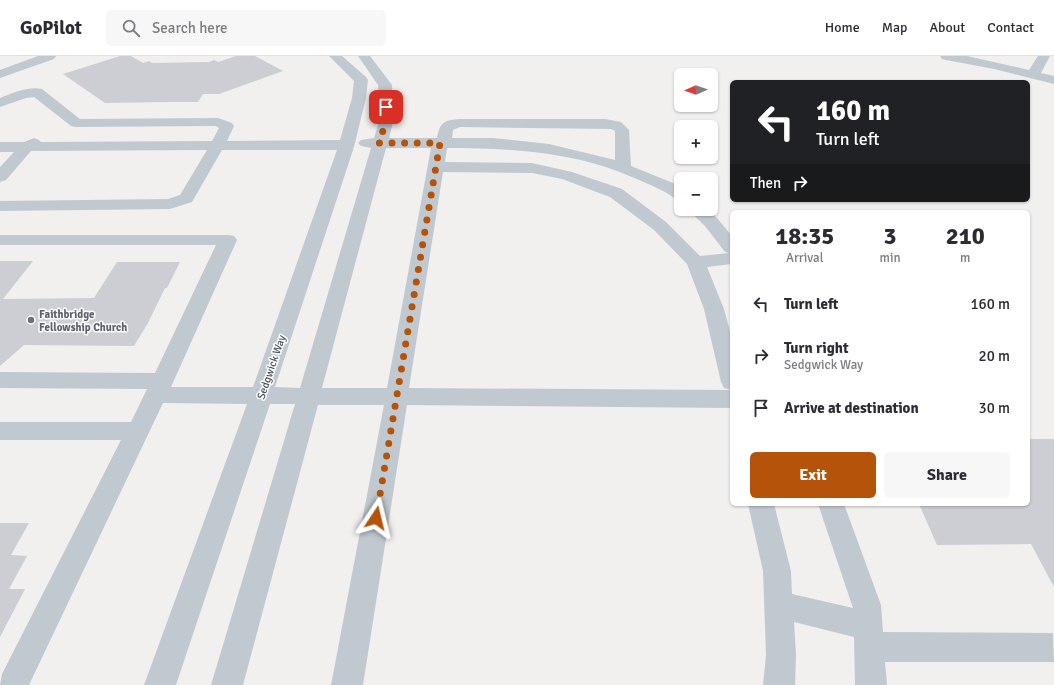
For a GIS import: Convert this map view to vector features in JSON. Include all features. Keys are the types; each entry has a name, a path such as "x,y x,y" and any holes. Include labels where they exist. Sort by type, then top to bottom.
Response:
{"street":[{"path":"0,62 17,56"},
{"path":"0,74 50,56"},
{"name":"Sedgwick Way","path":"160,685 262,396 346,144 359,98 361,80 335,56"},
{"path":"227,685 387,118 385,85 364,56"},
{"path":"946,56 1054,80"},
{"path":"1032,75 1037,59 1054,65"},
{"path":"0,103 23,94 37,92 76,123"},
{"path":"0,177 26,146 76,123 218,122 227,126 217,146 186,198 170,204 0,206"},
{"path":"347,685 436,167 446,128 451,124 460,123 605,123 616,125 622,130 623,168"},
{"path":"0,147 217,146 379,143 493,144 550,149 612,164 674,191"},
{"path":"436,167 532,168 566,175 616,193 660,226 696,262 714,309 730,374"},
{"path":"704,216 711,222 730,246"},
{"path":"0,240 228,240 159,388 13,685"},
{"path":"696,262 730,258"},
{"path":"0,380 159,388 262,396 730,399"},
{"path":"0,431 137,431"},
{"path":"761,506 777,571 782,655 779,685"},
{"path":"832,506 867,604 871,685"},
{"path":"779,605 869,637 1053,648"}],"building":[{"path":"120,56 131,56 143,63 149,61 152,63 209,62 214,60 218,62 236,56 255,56 283,71 219,94 203,94 198,102 105,103 63,74"},
{"path":"0,261 33,261 3,299 94,298 117,262 180,262 167,288 165,288 148,323 134,346 24,345 0,366"},
{"path":"1030,439 1054,439 1054,587 1031,544 937,545 920,506 1030,506"},
{"path":"0,523 29,523 11,555 27,556 9,589 25,589 0,637"}],"place":[{"name":"Faithbridge Fellowship Church","path":"31,320"}],"route":[{"path":"376,518 440,143 379,143 387,118 386,107"}]}
